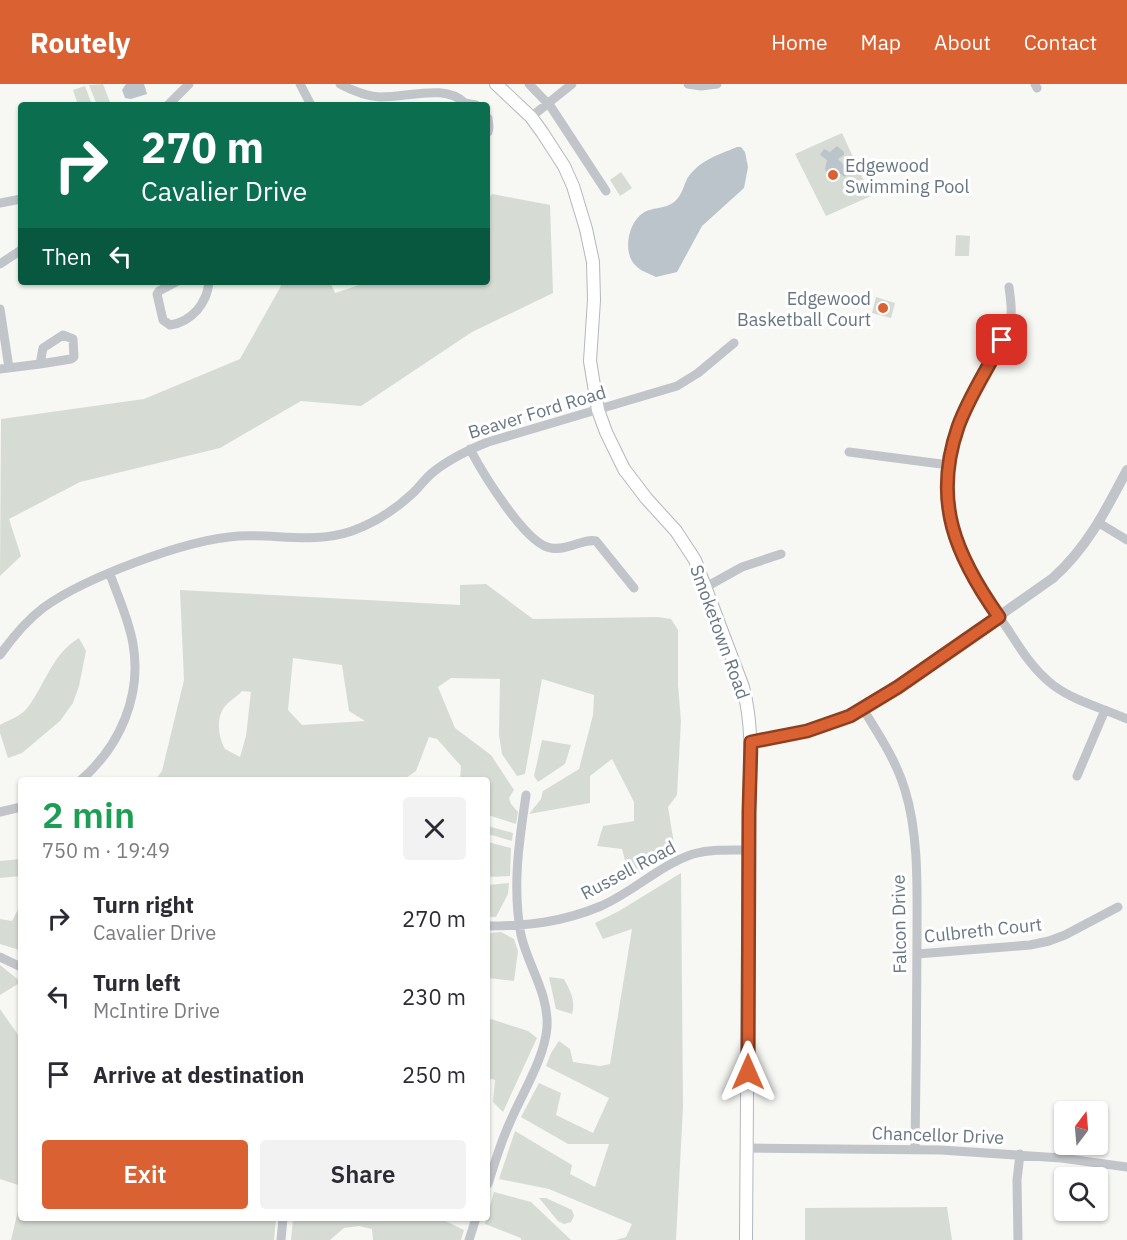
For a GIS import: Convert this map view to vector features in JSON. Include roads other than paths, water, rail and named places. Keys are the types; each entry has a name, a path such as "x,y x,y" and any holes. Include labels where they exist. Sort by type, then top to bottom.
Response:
{"main road":[{"name":"Smoketown Road","path":"496,84 531,117 564,166 577,194 586,229 594,283 590,361 598,410 624,469 686,545 706,586 743,687 751,742 746,1240"}],"street":[{"path":"171,102 189,84"},
{"path":"300,84 309,102"},
{"path":"340,84 357,92 379,97 442,85 456,91 464,102"},
{"path":"529,84 548,103 606,191"},
{"path":"531,117 572,84"},
{"path":"688,84 701,86 717,84"},
{"path":"0,203 18,200"},
{"path":"0,264 18,252"},
{"path":"170,285 159,291 156,299 163,320 170,325 184,320 201,306 208,285"},
{"path":"1009,287 1011,307 1009,325 958,426 949,465 948,498 956,541 967,568 999,617 1031,663 1051,684 1073,697 1127,719"},
{"path":"0,309 4,368 40,364"},
{"name":"Beaver Ford Road","path":"0,655 18,632 42,609 79,587 164,553 225,537 310,538 349,532 365,526 391,510 413,493 431,474 470,449 677,386 698,373 734,343"},
{"path":"470,449 492,487 535,540 547,548 558,549 567,548 586,540 596,541 634,588"},
{"path":"849,452 949,465"},
{"path":"751,742 807,731 850,716 999,617 1067,566 1080,552 1099,523 1127,470"},
{"path":"1099,523 1127,540"},
{"path":"706,586 742,567 781,554"},
{"path":"84,777 96,766 114,742 126,720 134,693 133,644 110,574"},
{"name":"Falcon Drive","path":"863,709 888,750 906,793 910,812 915,859 917,954 915,1149"},
{"path":"1077,776 1105,710"},
{"path":"490,1178 506,1131 541,1052 547,1026 543,997 527,954 520,926 516,868 526,795"},
{"path":"0,812 18,808"},
{"name":"Russell Road","path":"490,926 520,926 561,920 596,908 627,893 664,868 693,854 715,850 749,850"},
{"name":"Culbreth Court","path":"917,954 1030,945 1049,941 1118,907"},
{"path":"0,957 18,966"},
{"name":"Chancellor Drive","path":"747,1148 915,1149 1020,1154 1127,1167"},
{"path":"1018,1240 1017,1190 1020,1154"},
{"path":"281,1240 283,1221"},
{"path":"469,1240 475,1221"}],"place":[{"name":"Edgewood Swimming Pool","path":"833,175"},
{"name":"Edgewood Basketball Court","path":"883,308"}]}
